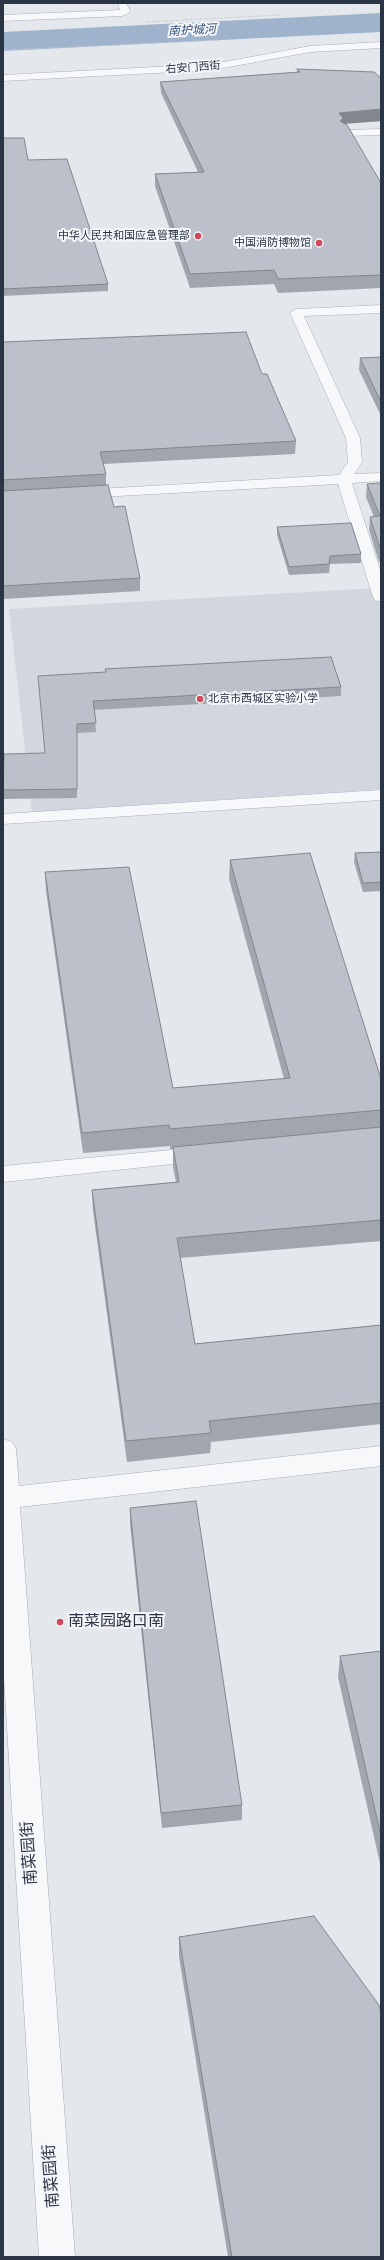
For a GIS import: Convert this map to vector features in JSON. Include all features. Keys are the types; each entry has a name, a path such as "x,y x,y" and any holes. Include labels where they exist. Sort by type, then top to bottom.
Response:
{"street":[{"path":"3,18 122,13 126,11 122,3"},
{"name":"右安门西街","path":"3,76 214,65 334,44 381,44"},
{"name":"右安门西街","path":"3,76 214,67 335,46 381,44"},
{"path":"297,52 330,58"},
{"path":"346,133 381,132"},
{"path":"344,479 355,462 353,438 296,313 381,309"},
{"path":"66,495 381,477"},
{"path":"344,479 381,597"},
{"path":"3,819 381,795"},
{"path":"3,1174 224,1153"},
{"name":"南菜园街","path":"3,1449 7,1564 57,2257"},
{"path":"5,1498 381,1456"}],"path":[{"path":"3,50 224,40"}],"shaded area":[{"name":"北京市西城区实验小学","path":"377,588 381,598 381,789 32,812 9,609"}],"water":[{"name":"南护城河","path":"381,13 381,32 3,51 3,32"}],"building":[{"path":"297,69 374,72 381,78 381,109 339,113 343,118 340,121 347,125 381,183 381,275 278,279 274,270 190,274 155,174 204,172 160,82 300,72"},
{"path":"3,138 24,138 28,160 67,159 108,284 3,289"},
{"path":"246,332 262,374 267,374 296,441 100,452 106,474 3,480 3,342"},
{"path":"381,357 381,402 360,358"},
{"path":"381,483 380,548 370,517 380,516 367,484"},
{"path":"108,485 114,507 125,506 140,578 3,586 3,491"},
{"path":"351,523 361,554 330,556 329,564 289,567 277,527"},
{"path":"331,657 341,687 93,701 96,723 77,724 77,789 3,790 4,754 45,753 38,676 106,672 105,669"},
{"path":"381,852 381,882 363,883 355,853"},
{"path":"310,853 381,1079 381,1110 170,1129 169,1125 82,1133 45,872 129,867 173,1088 290,1078 230,860"},
{"path":"381,1127 381,1220 177,1238 195,1344 381,1325 381,1403 209,1421 211,1433 126,1441 92,1190 179,1182 173,1147"},
{"path":"196,1501 242,1805 161,1813 130,1508"},
{"path":"381,1651 381,1836 340,1656"},
{"path":"314,1916 379,2005 381,2014 381,2257 232,2257 179,1937"}],"place":[{"name":"中华人民共和国应急管理部","path":"198,236"},
{"name":"中国消防博物馆","path":"319,243"},
{"name":"北京市西城区实验小学","path":"200,699"},
{"name":"南菜园路口南","path":"60,1622"}]}
